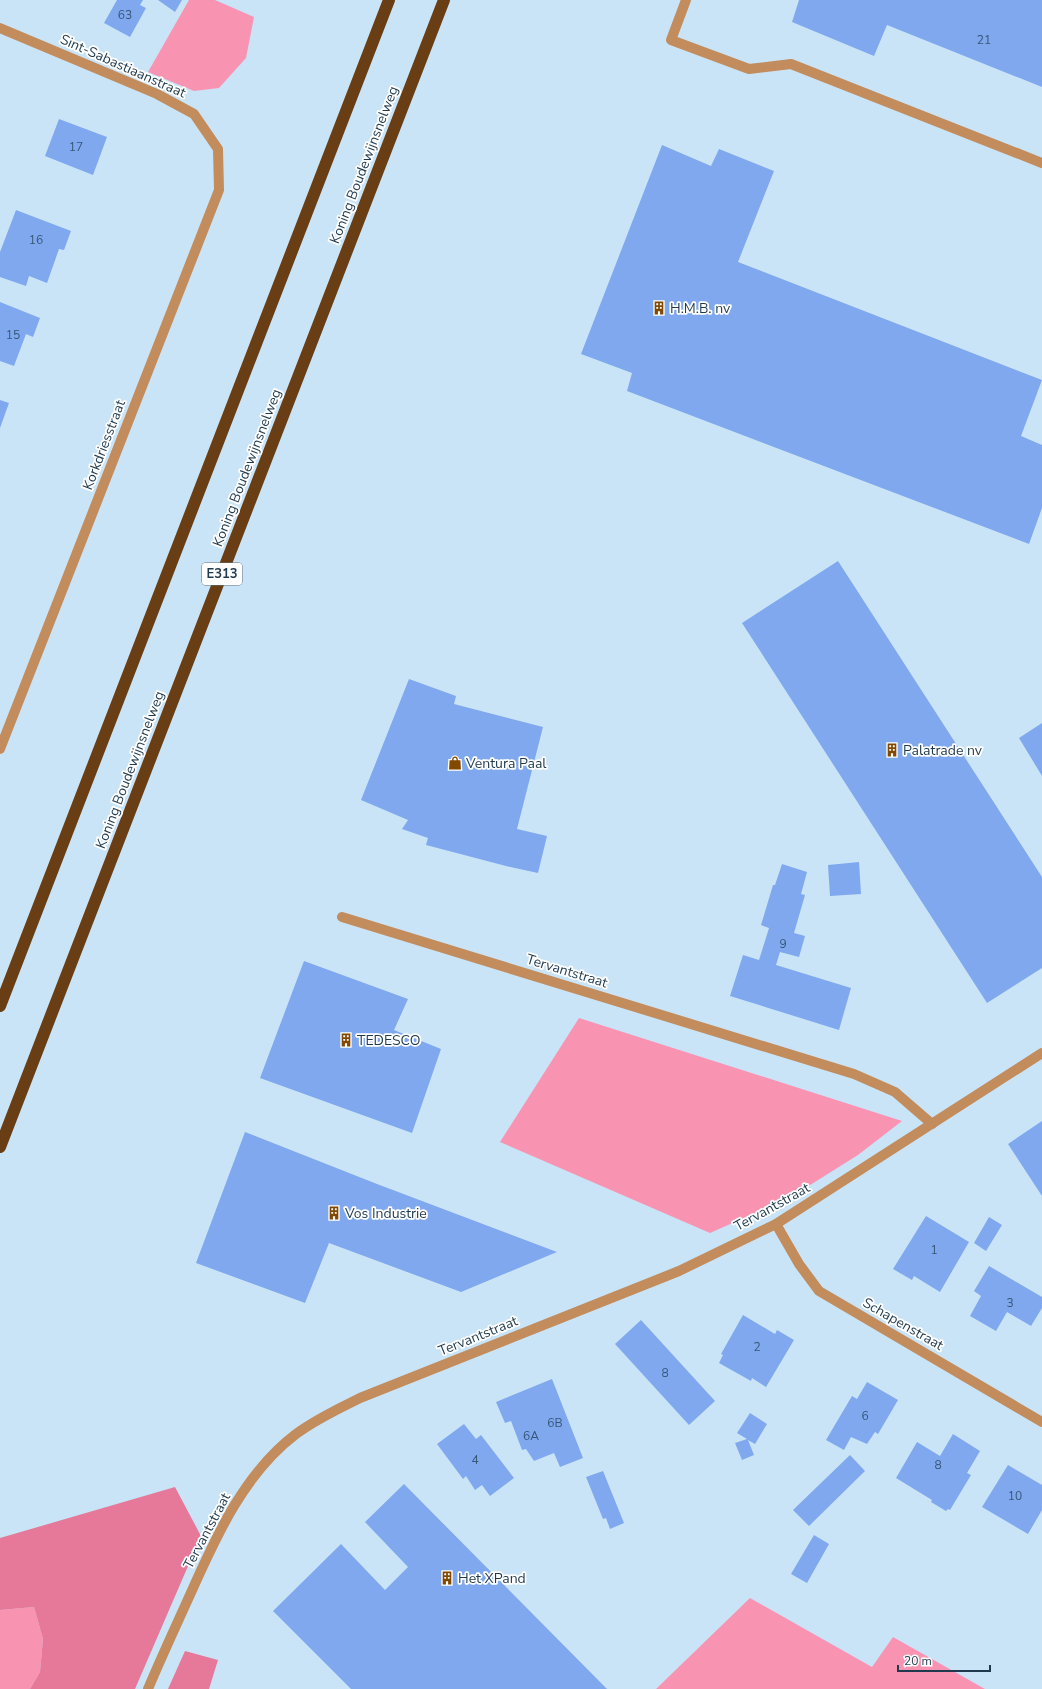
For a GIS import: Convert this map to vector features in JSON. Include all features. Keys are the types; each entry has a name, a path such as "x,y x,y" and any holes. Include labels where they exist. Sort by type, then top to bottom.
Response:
{"highway":[{"path":"0,1006 389,0"},
{"name":"Koning Boudewijnsnelweg","path":"0,1147 444,0"}],"street":[{"path":"686,0 671,40 749,69 791,64 1042,163"},
{"name":"Sint-Sabastiaanstraat","path":"0,28 157,94 188,110 194,114 218,149"},
{"name":"Korkdriesstraat","path":"0,749 219,190 218,149"},
{"name":"Tervantstraat","path":"342,917 854,1074 895,1092 932,1124"},
{"name":"Tervantstraat","path":"148,1689 205,1561 226,1520 250,1482 271,1457 296,1434 326,1414 360,1398 679,1271 776,1224 1042,1054"},
{"name":"Schapenstraat","path":"776,1224 799,1264 819,1291 1042,1422"}],"shaded area":[{"path":"189,0 215,0 254,17 246,58 219,88 194,91 148,72"},
{"path":"579,1018 902,1121 858,1155 791,1197 710,1233 500,1142"},
{"path":"175,1487 201,1536 135,1689 30,1689 40,1672 43,1639 34,1607 0,1610 0,1538"},
{"path":"750,1598 872,1667 893,1637 985,1689 656,1689"},
{"path":"34,1607 43,1639 40,1672 30,1689 0,1689 0,1610"},
{"path":"185,1651 218,1660 209,1689 168,1689"}],"building":[{"path":"117,0 143,0 140,5 146,8 130,37 104,23"},
{"path":"158,0 182,0 175,12"},
{"path":"799,0 1042,0 1042,87 887,25 874,56 792,22"},
{"path":"59,119 107,137 93,175 45,156"},
{"path":"662,145 711,166 719,149 774,171 738,262 1042,380 1021,436 1042,445 1042,508 1029,544 627,391 632,373 581,354"},
{"path":"16,210 71,231 64,250 59,249 47,283 29,276 26,286 0,277 0,252"},
{"path":"0,302 40,318 33,337 26,334 14,366 0,361"},
{"path":"0,400 9,403 0,428"},
{"name":"Palatrade nv","path":"838,561 1042,877 1042,968 987,1003 742,623"},
{"name":"Ventura Paal","path":"409,679 456,696 454,704 543,727 517,829 547,836 538,873 426,845 428,838 402,829 408,820 361,800"},
{"path":"1042,723 1042,776 1019,738"},
{"path":"859,862 861,894 830,896 828,865"},
{"path":"782,864 807,872 801,894 805,895 794,933 805,936 799,957 780,952 776,965 851,988 839,1030 730,996 743,955 759,960 769,928 761,925 773,885 775,885"},
{"name":"TEDESCO","path":"304,961 408,999 394,1030 441,1049 412,1133 260,1078"},
{"path":"1042,1121 1042,1196 1008,1144"},
{"name":"Vos Industrie","path":"245,1132 557,1252 461,1292 329,1243 305,1303 196,1263"},
{"path":"926,1216 969,1242 940,1292 914,1276 912,1280 893,1269"},
{"path":"989,1217 1002,1225 986,1251 974,1243"},
{"path":"989,1266 1042,1297 1042,1308 1031,1326 1007,1312 996,1331 970,1316 981,1296 974,1291"},
{"path":"743,1315 775,1334 777,1330 794,1340 766,1387 752,1378 751,1381 719,1363 723,1355 721,1354"},
{"path":"641,1320 715,1401 689,1425 615,1344"},
{"path":"552,1379 583,1458 560,1467 554,1453 534,1461 526,1449 522,1450 511,1421 505,1423 496,1402"},
{"path":"867,1382 898,1400 878,1434 875,1432 867,1444 851,1437 844,1450 826,1440 852,1396 857,1399"},
{"path":"750,1413 767,1424 755,1444 748,1440 754,1455 742,1460 735,1443 747,1439 737,1433"},
{"path":"464,1424 476,1439 481,1435 514,1478 490,1496 482,1485 475,1490 466,1476 463,1479 437,1444"},
{"path":"953,1434 980,1451 967,1473 971,1475 950,1510 948,1509 946,1511 931,1502 932,1500 896,1478 917,1442 940,1456"},
{"path":"850,1455 865,1471 809,1526 793,1510"},
{"path":"1008,1465 1042,1485 1042,1510 1028,1534 982,1507"},
{"path":"603,1471 624,1523 610,1529 606,1518 603,1519 586,1477"},
{"name":"Het XPand","path":"404,1484 607,1689 351,1689 273,1611 341,1544 385,1590 408,1567 365,1522"},
{"path":"814,1535 829,1544 807,1583 791,1574"}],"place":[{"name":"H.M.B. nv","path":"659,308"},
{"name":"Palatrade nv","path":"892,750"},
{"name":"Ventura Paal","path":"455,763"},
{"name":"TEDESCO","path":"346,1040"},
{"name":"Vos Industrie","path":"334,1213"},
{"name":"Het XPand","path":"447,1578"}]}
